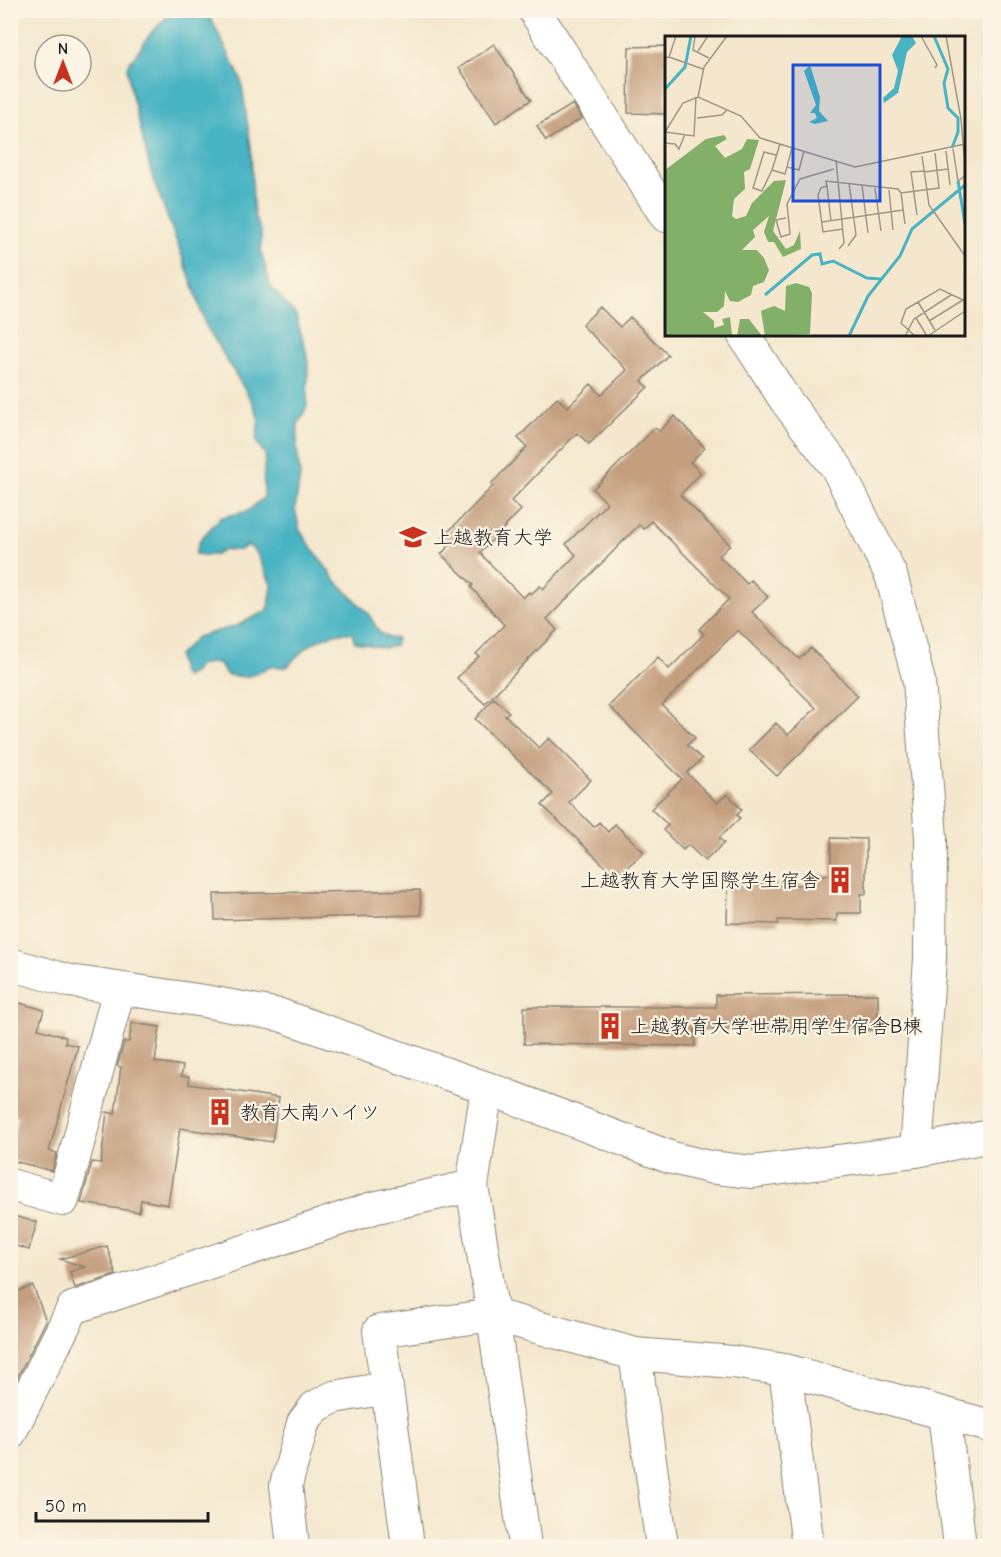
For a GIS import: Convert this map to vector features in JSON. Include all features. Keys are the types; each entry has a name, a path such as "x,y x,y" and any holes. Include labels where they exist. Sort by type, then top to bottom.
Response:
{"street":[{"path":"534,10 665,214"},
{"path":"744,336 786,401 837,468 863,519 891,575 919,681 931,849 930,959 916,1151"},
{"path":"10,964 70,981 280,1015 487,1088 672,1158 709,1167 752,1172 916,1151 990,1136"},
{"path":"10,1185 63,1200 119,989"},
{"path":"487,1088 472,1186 493,1315 525,1546"},
{"path":"10,1433 73,1308 373,1208 472,1186"},
{"path":"408,1546 379,1331 493,1315 635,1354 733,1362 785,1370 990,1426"},
{"path":"635,1354 662,1546"},
{"path":"785,1370 808,1546"},
{"path":"293,1546 286,1485 303,1423 315,1407 334,1397 387,1388"},
{"path":"944,1414 960,1546"}],"water":[{"path":"173,11 203,11 211,19 241,79 251,148 253,205 255,218 261,231 261,252 271,287 296,315 308,359 307,406 298,424 297,447 300,477 295,509 300,531 335,580 368,613 379,632 389,638 397,639 395,646 384,648 355,642 352,633 333,634 308,647 287,667 269,666 259,673 245,677 227,675 217,662 199,665 193,673 185,677 181,672 178,656 197,637 236,626 268,610 272,586 256,552 248,545 240,550 223,550 213,555 195,554 200,540 220,518 248,511 264,497 266,456 256,441 259,420 253,403 205,324 193,285 152,176 131,91 127,67 151,33"}],"building":[{"path":"494,44 531,100 496,123 459,68"},
{"path":"665,46 665,114 628,113 629,47"},
{"path":"573,104 582,118 546,141 537,126"},
{"path":"600,307 620,327 630,317 668,355 642,381 648,387 589,444 577,433 511,501 521,510 480,553 523,598 540,586 543,589 576,555 566,544 607,503 593,489 655,428 659,431 675,416 705,448 690,462 701,473 680,495 730,545 719,556 747,584 751,580 768,597 752,612 799,659 811,648 858,696 777,776 749,750 776,723 788,735 816,708 738,630 662,705 695,738 687,745 702,759 687,773 717,803 727,794 742,810 737,815 740,818 719,838 724,843 705,861 688,845 683,850 663,830 668,825 651,809 682,779 609,706 658,657 669,669 704,634 699,629 729,599 651,521 644,529 639,525 547,619 557,630 485,704 457,678 479,656 476,654 504,625 471,587 473,585 441,554 451,544 443,537 527,447 518,438 557,398 568,407 591,384 601,395 627,370 582,325"},
{"path":"494,698 509,712 505,715 539,748 549,738 591,780 569,802 594,827 599,822 608,832 615,824 644,852 616,877 542,805 553,794 475,719"},
{"name":"上越教育大学国際学生宿舎","path":"831,838 866,839 866,894 861,894 861,913 837,913 837,921 778,920 778,924 727,923 728,884 815,885 815,875 831,875"},
{"path":"420,890 421,915 215,920 214,894"},
{"path":"878,994 878,1030 695,1030 695,1046 524,1044 524,1007 716,1007 716,995"},
{"path":"10,1000 44,1010 38,1029 66,1037 65,1043 78,1046 49,1151 57,1153 52,1171 10,1160 10,1145 18,1117 10,1115"},
{"path":"132,1023 160,1027 155,1062 183,1066 181,1076 189,1077 189,1084 279,1098 272,1142 180,1128 168,1205 141,1200 139,1212 81,1203 92,1162 101,1163 107,1112 115,1114 121,1067 117,1066 124,1042 129,1042"},
{"path":"10,1215 37,1222 29,1250 10,1244"},
{"path":"107,1246 116,1275 75,1288 70,1272 85,1267 60,1259"},
{"path":"33,1286 46,1321 10,1392 10,1294"}],"place":[{"name":"上越教育大学","path":"413,537"},
{"name":"上越教育大学国際学生宿舎","path":"840,880"},
{"name":"上越教育大学世帯用学生宿舎B棟","path":"610,1026"},
{"name":"教育大南ハイツ","path":"220,1112"}]}
